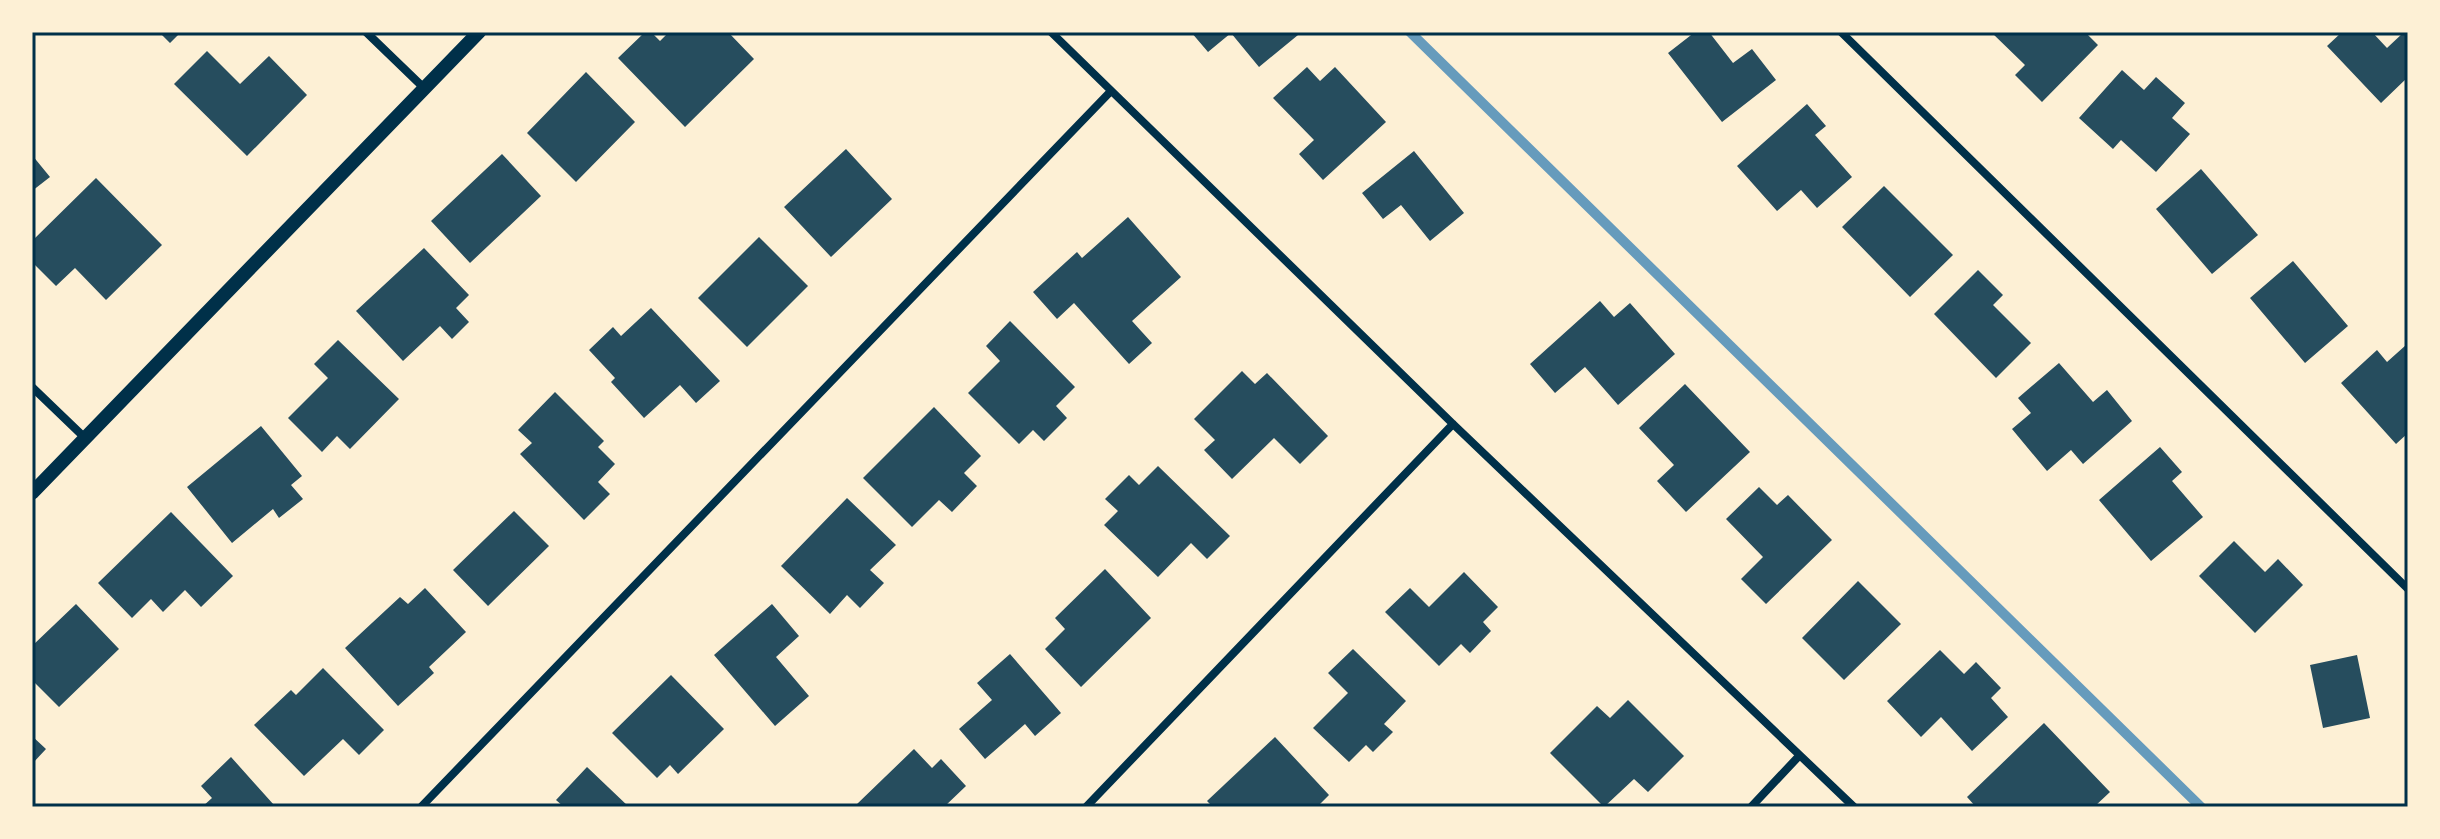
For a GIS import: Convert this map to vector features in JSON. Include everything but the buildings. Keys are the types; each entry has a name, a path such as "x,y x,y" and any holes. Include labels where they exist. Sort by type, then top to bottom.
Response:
{"street":[{"path":"366,32 424,88"},
{"path":"32,493 479,32"},
{"path":"1051,32 1453,424 1854,807"},
{"path":"1841,32 2408,589"},
{"path":"421,807 1111,91"},
{"path":"32,387 84,437"},
{"path":"1086,807 1453,424"},
{"path":"1751,807 1799,756"}],"waterway":[{"path":"1410,32 2201,807"}]}
